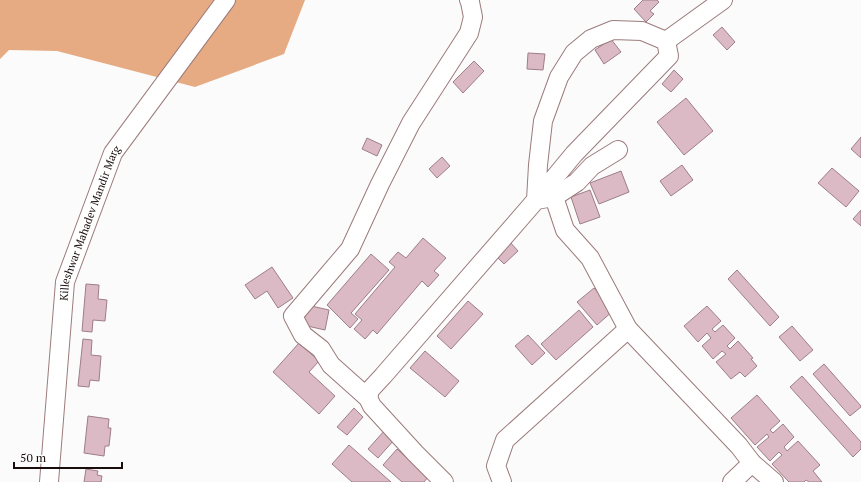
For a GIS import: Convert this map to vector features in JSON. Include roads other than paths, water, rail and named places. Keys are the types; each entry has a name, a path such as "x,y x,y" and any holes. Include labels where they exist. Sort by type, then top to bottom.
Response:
{"street":[{"name":"Killeshwar Mahadev Mandir Marg","path":"49,482 66,282 105,174 113,153 226,0"},
{"path":"444,482 372,406 368,398 331,365 321,349 303,335 293,316 350,249 380,184 412,123 469,33 473,17 469,0"},
{"path":"666,41 724,0"},
{"path":"666,41 642,31 613,30 592,39 574,53 559,77 543,120 543,192 566,230 590,258 628,329 739,446 752,463 774,482"},
{"path":"368,398 370,390 543,192 574,154 669,56 666,41"},
{"path":"543,192 577,182 592,166 618,150"},
{"path":"502,482 496,466 504,440 628,329"},
{"path":"732,482 752,463"}]}
